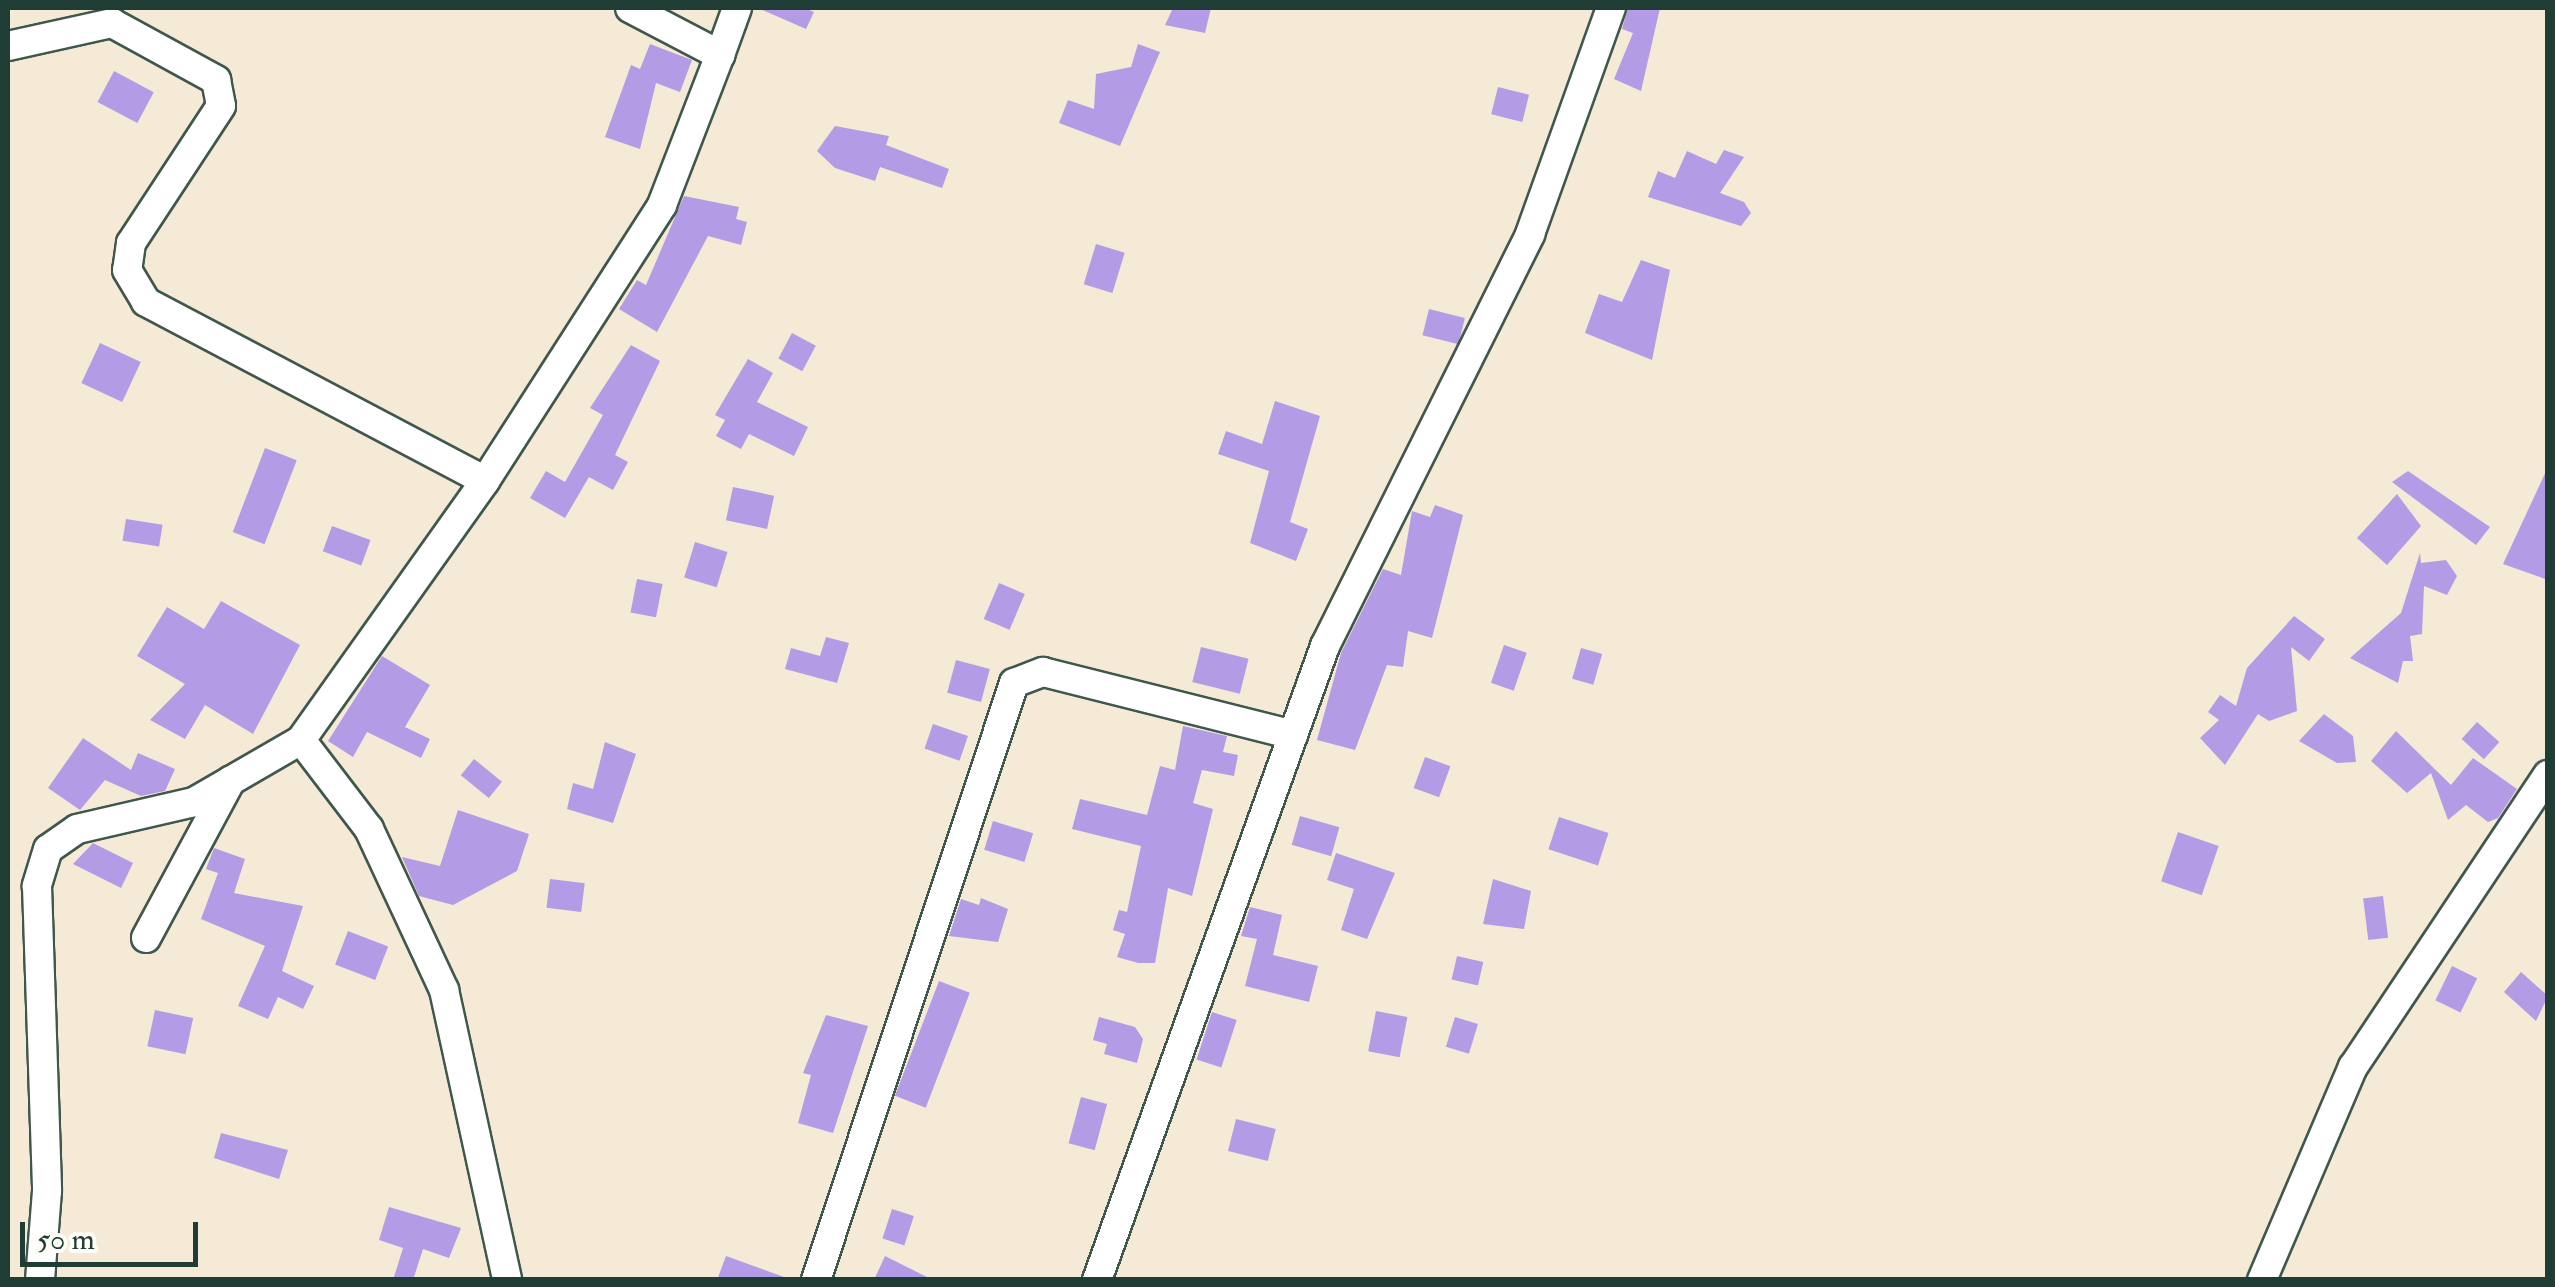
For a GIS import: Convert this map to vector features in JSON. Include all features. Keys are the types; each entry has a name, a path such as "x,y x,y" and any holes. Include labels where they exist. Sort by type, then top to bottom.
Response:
{"street":[{"path":"630,8 720,55"},
{"path":"40,1280 48,1191 40,864 77,829 194,802 301,740 486,481 662,206 736,8"},
{"path":"1098,1280 1325,646 1530,234 1611,8"},
{"path":"8,46 116,16 216,80 221,106 131,243 127,270 146,302 486,481"},
{"path":"816,1280 988,740 1014,683 1043,672 1293,735"},
{"path":"301,740 369,829 444,990 507,1280"},
{"path":"2262,1280 2353,1067 2548,775"},
{"path":"146,938 232,780"}],"building":[{"path":"758,8 804,8 814,12 806,29"},
{"path":"1173,8 1211,8 1205,33 1165,25"},
{"path":"1628,8 1660,8 1641,91 1614,79 1633,33 1622,29"},
{"path":"650,44 692,60 680,92 656,83 640,149 605,137 631,65 640,69"},
{"path":"1138,44 1160,52 1120,146 1059,123 1068,100 1094,109 1096,74 1131,67"},
{"path":"114,71 154,92 137,123 98,102"},
{"path":"1498,87 1529,95 1522,122 1491,114"},
{"path":"835,126 889,136 886,145 949,169 942,188 880,167 875,181 835,168 817,151"},
{"path":"1724,150 1744,157 1720,193 1744,202 1751,213 1741,226 1648,197 1658,171 1675,178 1687,151 1716,164"},
{"path":"684,196 739,207 736,219 747,222 741,245 708,236 657,332 619,309 637,280 646,285"},
{"path":"1096,244 1125,253 1112,293 1084,284"},
{"path":"1641,260 1670,270 1652,360 1585,333 1599,294 1622,302"},
{"path":"1429,309 1465,318 1458,344 1422,335"},
{"path":"792,333 816,346 802,371 778,359"},
{"path":"100,343 141,362 122,402 81,383"},
{"path":"631,345 660,361 615,455 628,462 613,490 589,477 565,518 530,498 546,471 565,482 603,415 590,408"},
{"path":"748,359 773,373 757,402 808,427 794,456 749,434 741,449 716,436 725,420 715,415"},
{"path":"1275,401 1320,416 1290,522 1308,529 1296,561 1250,543 1269,471 1218,454 1226,431 1262,444"},
{"path":"265,448 297,460 264,544 233,532"},
{"path":"2548,467 2548,580 2503,564"},
{"path":"2408,471 2490,527 2476,545 2392,482"},
{"path":"733,487 774,496 767,529 726,520"},
{"path":"2397,494 2421,526 2387,565 2357,538"},
{"path":"1435,505 1463,515 1432,638 1408,631 1403,667 1387,665 1355,750 1317,740 1341,653 1383,569 1401,575 1412,511 1430,517"},
{"path":"126,519 163,525 159,547 123,541"},
{"path":"332,526 371,540 361,565 323,551"},
{"path":"695,542 728,552 717,587 684,577"},
{"path":"2420,553 2421,563 2446,560 2457,576 2447,595 2424,586 2422,634 2410,636 2413,661 2403,661 2398,683 2350,658 2401,613"},
{"path":"637,579 663,584 656,617 631,612"},
{"path":"999,583 1025,594 1010,630 984,619"},
{"path":"221,601 300,645 253,734 205,705 185,739 150,720 185,684 137,656 167,607 204,629"},
{"path":"2294,616 2325,639 2309,661 2291,647 2297,711 2269,721 2258,714 2225,765 2200,738 2219,720 2208,712 2220,695 2236,706 2247,668"},
{"path":"826,637 849,643 837,683 785,669 791,648 820,656"},
{"path":"1504,645 1527,653 1514,691 1491,683"},
{"path":"1201,647 1249,659 1240,694 1192,682"},
{"path":"1581,648 1602,654 1593,685 1572,679"},
{"path":"382,656 430,685 405,727 430,739 421,758 367,732 353,757 328,741"},
{"path":"956,660 990,669 981,702 947,693"},
{"path":"2324,714 2353,736 2356,762 2337,763 2299,741"},
{"path":"2477,722 2499,742 2484,759 2462,739"},
{"path":"933,724 968,736 960,761 925,749"},
{"path":"1183,726 1227,736 1223,752 1238,755 1234,776 1202,770 1193,803 1213,809 1192,896 1168,888 1155,963 1138,963 1117,957 1125,934 1113,930 1119,910 1127,912 1141,846 1072,829 1080,799 1147,815 1160,766 1175,770"},
{"path":"2396,731 2451,785 2473,758 2517,789 2498,818 2488,822 2466,805 2448,820 2431,773 2407,793 2371,761"},
{"path":"83,738 131,770 138,753 175,769 165,791 141,796 105,780 80,810 48,788"},
{"path":"605,742 636,754 613,823 567,809 573,783 593,789"},
{"path":"1425,757 1450,766 1439,797 1414,788"},
{"path":"474,759 502,782 489,798 461,775"},
{"path":"458,810 529,834 517,871 453,905 419,896 402,857 440,866"},
{"path":"1300,816 1339,827 1331,856 1292,845"},
{"path":"1559,817 1608,833 1598,865 1548,849"},
{"path":"993,821 1033,833 1024,862 984,850"},
{"path":"2178,832 2219,846 2202,895 2161,881"},
{"path":"93,843 133,863 121,888 73,864"},
{"path":"214,848 245,859 234,893 303,906 282,971 314,986 303,1009 278,997 268,1019 238,1006 265,946 201,919 218,873 206,869"},
{"path":"1336,853 1395,873 1367,939 1341,930 1354,889 1327,880"},
{"path":"550,879 585,883 581,912 546,908"},
{"path":"1493,879 1531,891 1524,929 1483,924"},
{"path":"2383,896 2388,938 2368,940 2363,898"},
{"path":"981,898 1008,909 998,942 949,936 961,899 979,905"},
{"path":"1250,907 1282,915 1273,955 1318,966 1309,1002 1245,986 1257,939 1241,936"},
{"path":"348,931 388,946 375,980 335,965"},
{"path":"1457,956 1483,962 1478,985 1452,979"},
{"path":"2452,966 2477,978 2461,1012 2435,1000"},
{"path":"2521,972 2548,996 2536,1021 2504,992"},
{"path":"939,981 970,993 926,1108 895,1096"},
{"path":"155,1010 193,1018 185,1054 147,1046"},
{"path":"1376,1011 1407,1017 1400,1057 1368,1051"},
{"path":"1212,1012 1237,1020 1221,1068 1197,1060"},
{"path":"826,1015 868,1026 833,1133 798,1123 811,1075 803,1073"},
{"path":"1099,1017 1135,1027 1143,1039 1137,1063 1104,1054 1107,1044 1093,1040"},
{"path":"1455,1017 1478,1024 1469,1054 1446,1047"},
{"path":"1081,1097 1107,1104 1095,1150 1069,1143"},
{"path":"1236,1119 1276,1129 1268,1161 1228,1151"},
{"path":"221,1133 288,1150 279,1179 214,1158"},
{"path":"389,1207 461,1228 449,1258 423,1249 413,1280 393,1280 403,1248 379,1240"},
{"path":"892,1209 914,1216 904,1246 882,1238"},
{"path":"726,1256 784,1277 783,1280 717,1280"},
{"path":"885,1256 933,1280 874,1280"}]}
